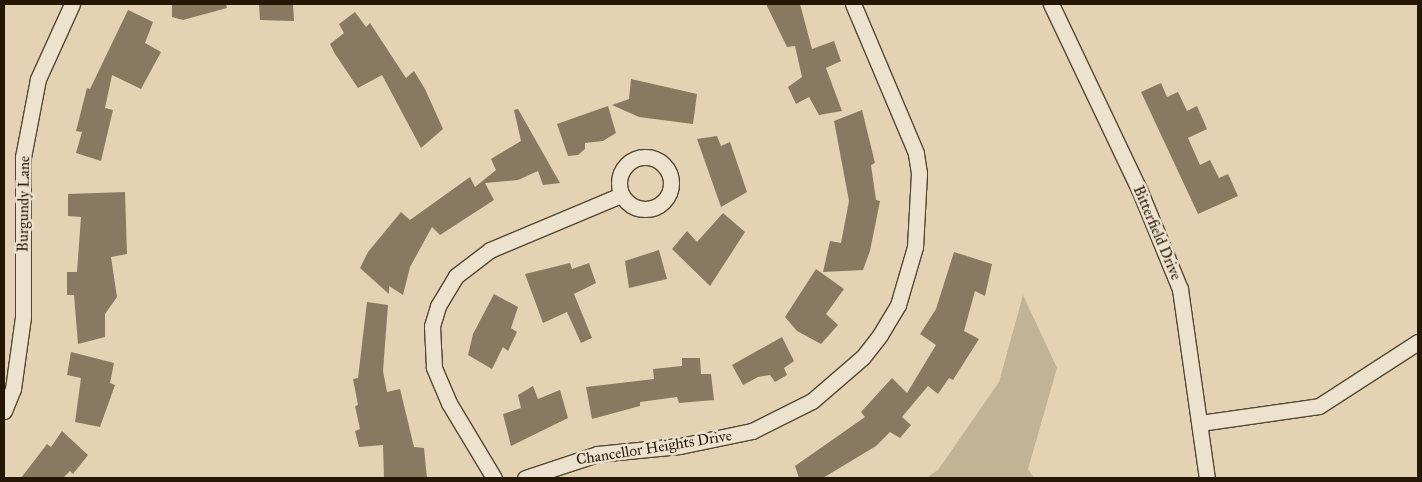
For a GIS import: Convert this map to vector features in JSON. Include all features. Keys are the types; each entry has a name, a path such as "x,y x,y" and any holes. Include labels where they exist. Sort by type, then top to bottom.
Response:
{"street":[{"name":"Burgundy Lane","path":"4,411 13,389 23,317 23,157 38,79 72,4"},
{"name":"Chancellor Heights Drive","path":"525,478 597,454 680,446 752,431 812,401 863,357 880,335 898,305 916,247 919,173 916,153 853,4"},
{"name":"Bitterfield Drive","path":"1051,4 1170,259 1180,289 1207,478"},
{"path":"494,478 449,403 434,367 432,326 438,306 456,276 490,250 621,195"},
{"path":"1200,423 1319,406 1418,342"}],"shaded area":[{"path":"1023,295 1057,368 1028,469 1034,478 926,478 938,470 999,382"}],"building":[{"path":"172,4 226,4 227,8 183,20 172,17"},
{"path":"259,4 293,4 294,21 260,20"},
{"path":"766,4 800,4 812,49 834,41 841,61 826,68 842,111 819,115 809,97 796,104 788,87 802,77 795,46 787,47"},
{"path":"128,10 153,22 145,43 161,52 141,89 112,75 105,108 113,110 101,161 76,153 82,132 76,131 87,88 90,89"},
{"path":"355,12 366,27 370,23 406,78 414,71 425,89 443,129 421,148 382,75 358,88 330,44 344,33 339,24"},
{"path":"631,79 697,94 693,124 639,117 612,105 629,99"},
{"path":"1161,83 1167,97 1178,92 1187,111 1197,106 1207,129 1188,138 1200,165 1210,160 1219,178 1228,174 1238,196 1198,214 1141,92"},
{"path":"608,106 616,133 603,141 585,143 585,149 578,155 568,156 557,124"},
{"path":"518,109 560,183 543,185 538,171 518,180 485,183 494,200 440,235 432,227 410,267 403,295 389,286 389,294 360,268 368,252 401,212 410,220 470,177 475,187 496,170 491,159 521,141 514,110"},
{"path":"862,110 875,163 871,165 876,200 880,201 870,251 863,270 823,272 830,241 841,243 849,201 834,121"},
{"path":"717,136 721,146 730,142 747,192 721,207 697,139"},
{"path":"125,192 127,254 111,257 117,297 105,314 105,337 78,344 74,295 67,295 67,272 77,272 81,217 68,216 68,194"},
{"path":"723,213 745,232 710,286 672,249 687,231 697,242"},
{"path":"659,250 667,279 629,288 625,261"},
{"path":"954,252 992,264 985,296 975,291 964,331 979,339 953,380 949,378 938,394 928,386 902,417 911,425 900,438 890,432 876,446 823,478 799,478 795,466 865,417 861,412 892,378 907,393 936,345 920,334 936,309"},
{"path":"570,263 572,269 589,263 596,283 574,294 592,338 581,343 567,312 543,323 525,274"},
{"path":"816,269 844,289 826,314 838,325 821,344 797,331 785,317"},
{"path":"494,294 518,307 511,328 517,332 508,351 503,347 492,369 468,355 473,334"},
{"path":"367,302 388,305 383,371 387,392 400,389 414,447 424,448 427,478 384,478 383,445 359,447 355,431 360,429 355,406 358,405 353,379 358,378"},
{"path":"782,337 794,361 784,368 787,375 775,382 770,375 758,377 743,385 732,365"},
{"path":"71,352 114,363 110,383 115,385 100,427 75,422 81,378 67,375"},
{"path":"682,358 700,358 701,374 711,374 714,400 679,403 677,397 640,402 640,406 592,419 586,387 654,379 653,369 682,366"},
{"path":"533,386 538,399 560,390 568,418 511,446 503,414 521,408 518,395"},
{"path":"62,431 88,455 73,474 70,471 63,478 21,478 47,444 51,447"}]}
